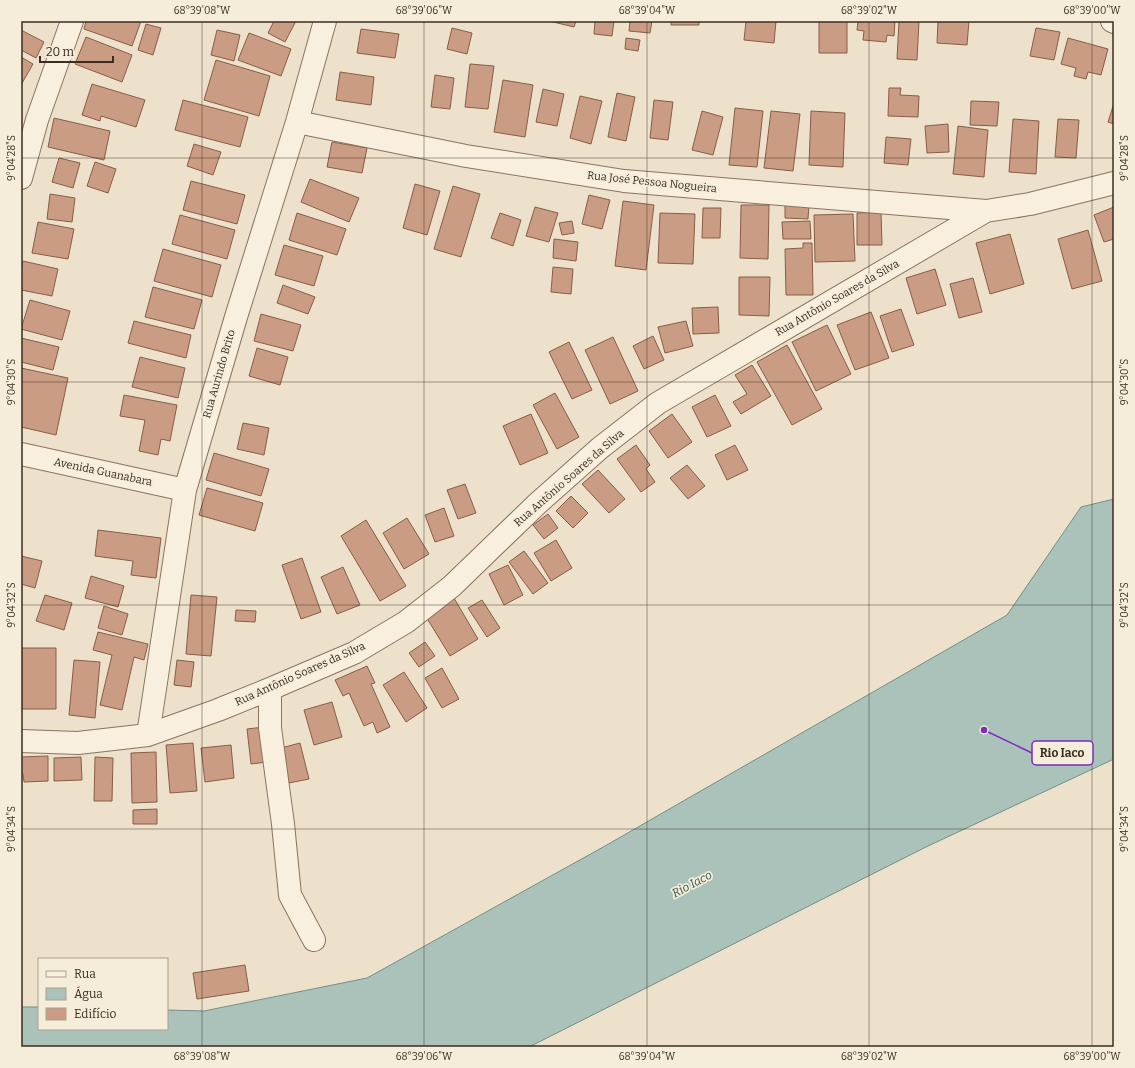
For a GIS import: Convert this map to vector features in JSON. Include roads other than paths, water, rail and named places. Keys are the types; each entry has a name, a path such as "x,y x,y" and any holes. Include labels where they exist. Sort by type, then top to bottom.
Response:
{"street":[{"path":"21,178 37,120 72,21"},
{"name":"Rua Aurindo Brito","path":"148,735 185,490 236,317 297,122 325,21"},
{"name":"Rua José Pessoa Nogueira","path":"297,122 466,156 624,181 986,211"},
{"name":"Rua Antônio Soares da Silva","path":"21,741 78,743 148,735 218,710 354,653 406,622 452,586 537,504 600,448 658,404 986,211 1030,204 1114,183"},
{"name":"Avenida Guanabara","path":"21,454 185,490"},
{"path":"270,689 270,728 283,824 290,895 314,940"}],"water":[{"path":"1114,499 1114,759 926,847 529,1047 21,1047 21,1007 38,1007 38,1030 168,1030 168,1010 204,1011 367,978 605,846 1007,615 1081,507"}],"place":[{"name":"Rio Iaco","path":"984,730"}]}
